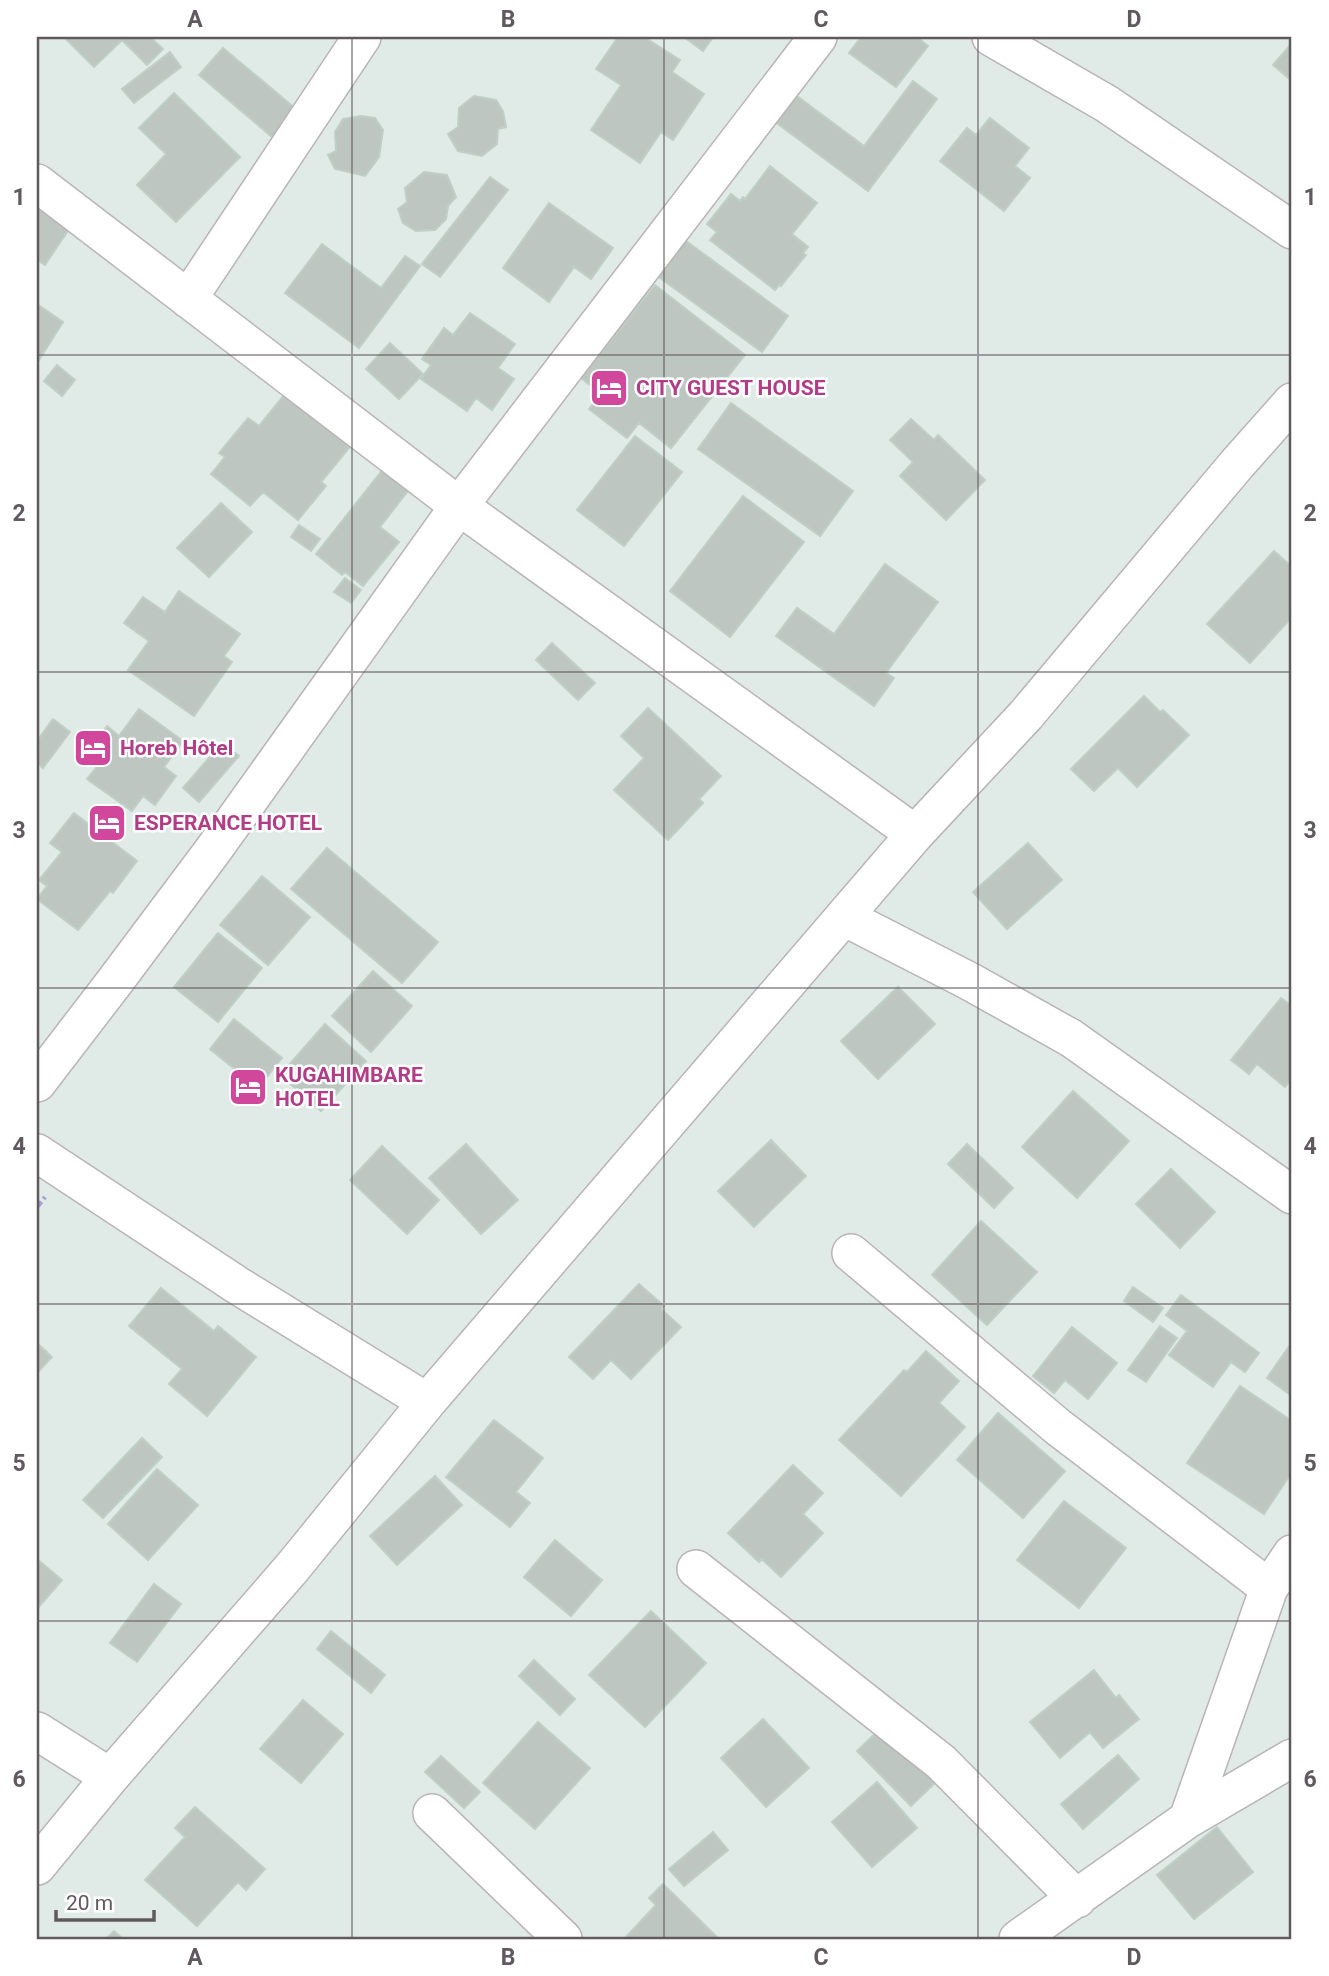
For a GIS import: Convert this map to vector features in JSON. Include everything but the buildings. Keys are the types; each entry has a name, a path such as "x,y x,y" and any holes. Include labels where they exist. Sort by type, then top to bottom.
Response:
{"street":[{"path":"188,299 362,37"},
{"path":"37,1083 230,826 459,506 818,37"},
{"path":"990,37 1107,104 1292,230"},
{"path":"37,183 459,506 915,834"},
{"path":"37,1866 110,1777 292,1568 427,1402 915,834 1026,715 1292,402"},
{"path":"844,917 1071,1038 1292,1195"},
{"path":"37,1153 237,1285 427,1402"},
{"path":"851,1253 1058,1427 1269,1588"},
{"path":"1188,1819 1269,1588 1292,1554"},
{"path":"696,1569 941,1762 1077,1899"},
{"path":"37,1731 110,1777"},
{"path":"1018,1939 1188,1819 1292,1758"},
{"path":"432,1813 563,1939"}],"place":[{"name":"CITY GUEST HOUSE","path":"609,388"},
{"name":"Horeb Hôtel","path":"93,748"},
{"name":"ESPERANCE HOTEL","path":"107,823"},
{"name":"KUGAHIMBARE HOTEL","path":"248,1087"}]}
